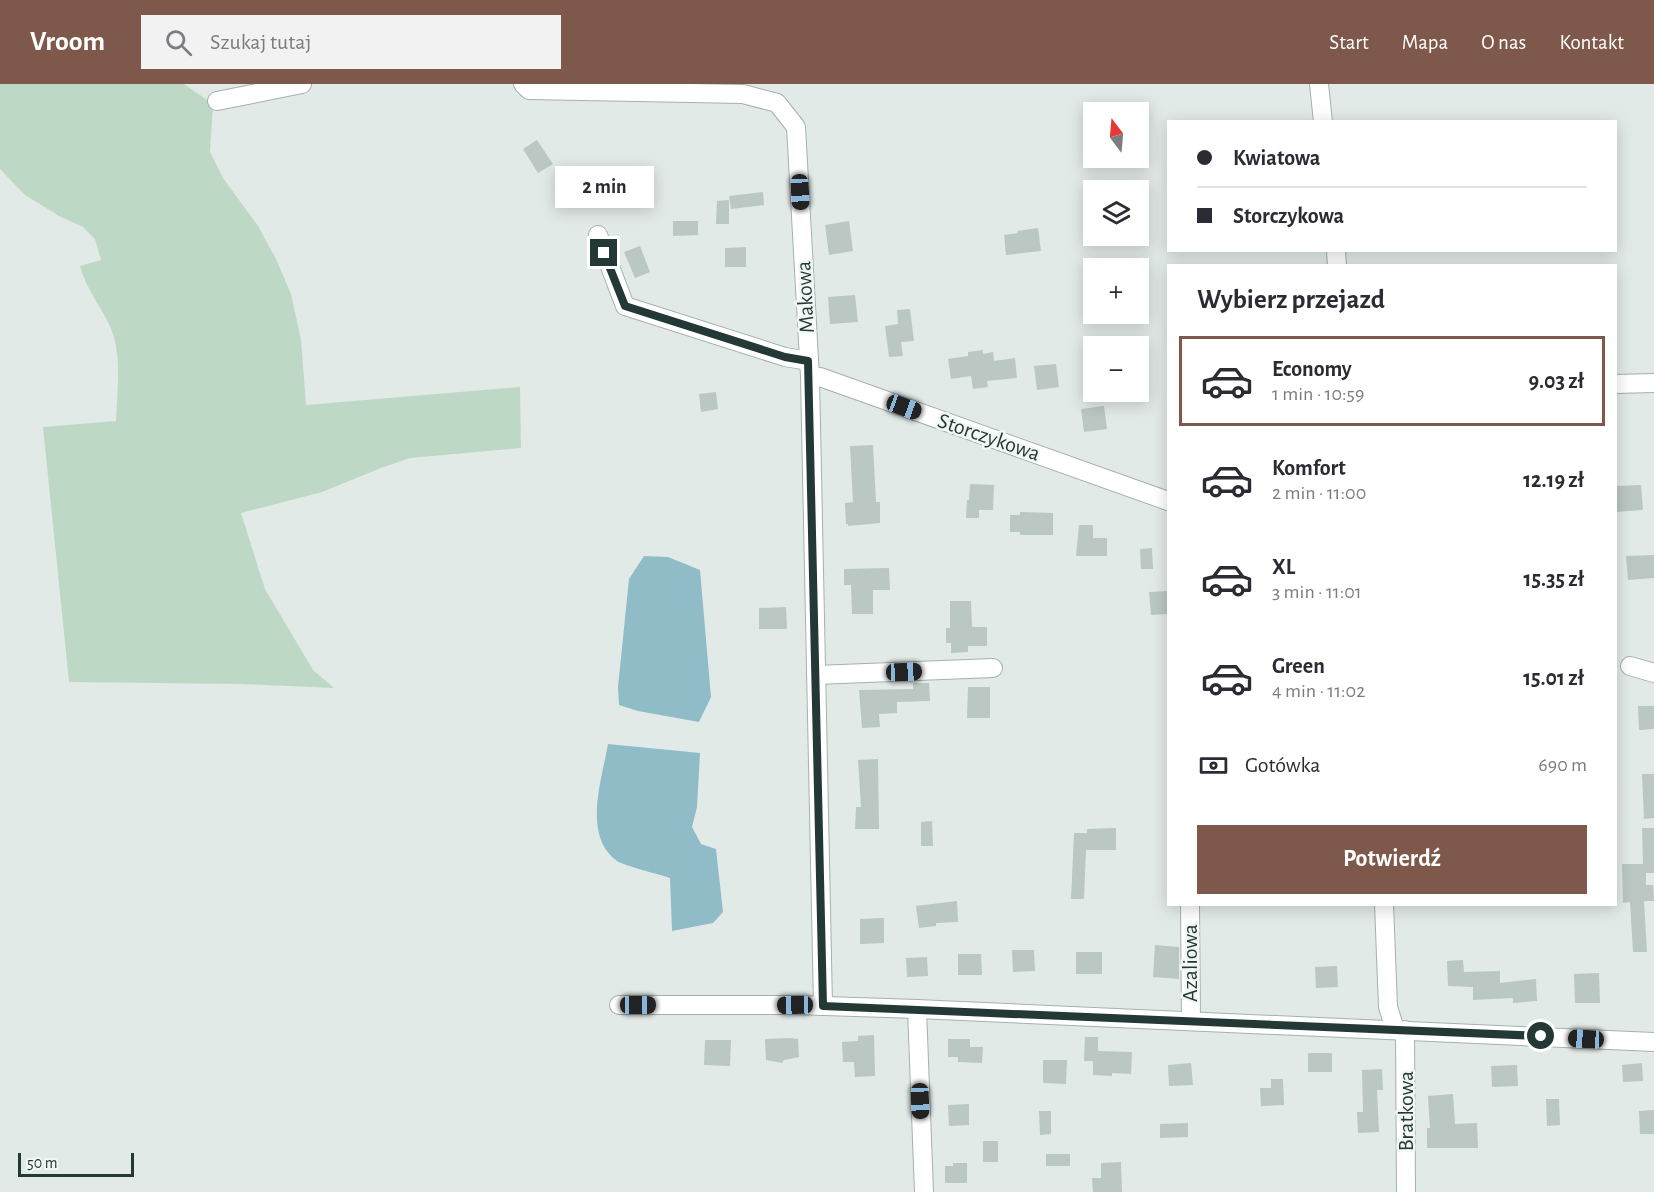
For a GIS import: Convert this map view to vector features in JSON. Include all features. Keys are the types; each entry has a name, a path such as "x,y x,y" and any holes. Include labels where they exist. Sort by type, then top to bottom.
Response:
{"street":[{"path":"217,101 302,84"},
{"name":"Makowa","path":"523,84 529,90 743,94 777,103 796,127 809,369 823,1006"},
{"path":"1320,84 1323,120"},
{"name":"Storczykowa","path":"598,235 625,306 785,357 820,377 1167,501"},
{"path":"1617,384 1654,383"},
{"path":"1630,666 1654,673"},
{"path":"816,675 993,668"},
{"name":"Azaliowa","path":"1190,906 1191,1021"},
{"name":"Bratkowa","path":"1384,906 1388,1007 1400,1029 1406,1192"},
{"path":"619,1005 917,1009 1654,1042"},
{"path":"917,1009 924,1192"}],"green space":[{"path":"0,84 184,84 213,104 210,152 223,178 258,226 291,294 301,340 306,405 520,387 521,448 410,458 322,492 241,513 265,589 313,670 334,688 241,684 69,682 43,427 116,421 118,359 109,324 89,289 80,266 101,260 95,239 83,227 59,216 25,195 0,169"}],"water":[{"path":"644,556 668,557 700,570 711,697 699,722 638,711 619,705 618,687 629,579"},
{"path":"608,744 700,753 697,807 692,827 701,844 716,849 723,912 713,923 672,931 670,878 621,863 606,850 600,837 597,806"}],"building":[{"path":"537,140 553,164 538,173 523,149"},
{"path":"763,192 764,205 731,209 729,196"},
{"path":"729,200 729,224 716,224 717,201"},
{"path":"673,221 698,221 698,235 673,236"},
{"path":"849,221 853,251 829,255 825,225"},
{"path":"1038,228 1041,251 1006,255 1004,235"},
{"path":"640,246 650,272 635,278 624,252"},
{"path":"746,247 746,267 725,267 725,248"},
{"path":"855,295 858,322 830,324 828,297"},
{"path":"910,309 914,341 901,342 903,356 889,357 885,326 898,324 897,310"},
{"path":"983,350 983,354 993,352 994,361 1015,358 1017,378 987,381 988,387 973,389 971,376 951,379 948,359 968,356 968,352"},
{"path":"1056,364 1059,387 1037,390 1034,366"},
{"path":"716,392 718,409 701,412 699,394"},
{"path":"1104,406 1107,429 1084,432 1081,409"},
{"path":"873,445 876,502 880,502 880,523 848,526 845,503 853,502 850,446"},
{"path":"970,484 994,485 993,510 979,510 979,518 966,518"},
{"path":"1641,485 1643,510 1617,512 1617,486"},
{"path":"1020,512 1053,513 1053,535 1020,535 1020,532 1010,532 1010,515 1020,515"},
{"path":"1079,525 1093,525 1093,538 1107,538 1107,556 1076,556"},
{"path":"1152,548 1153,569 1141,569 1140,549"},
{"path":"1654,555 1654,578 1628,580 1626,556"},
{"path":"889,568 890,590 873,590 873,614 852,614 851,585 844,585 844,569"},
{"path":"1167,591 1167,614 1151,615 1149,592"},
{"path":"950,601 971,601 972,627 987,627 987,646 968,646 968,652 951,653 951,643 946,643 946,628 950,628"},
{"path":"786,607 787,629 759,629 759,608"},
{"path":"913,683 929,683 930,701 897,702 897,713 879,714 880,727 862,728 859,690 913,689"},
{"path":"968,687 990,687 990,718 967,718"},
{"path":"1638,706 1654,706 1654,729 1639,730"},
{"path":"878,759 879,829 855,829 856,807 861,807 858,760"},
{"path":"1642,774 1654,774 1654,818 1644,819"},
{"path":"932,821 933,846 921,846 921,822"},
{"path":"1116,828 1116,850 1086,850 1084,899 1071,899 1074,833 1087,833 1087,829"},
{"path":"1642,828 1654,828 1654,873 1646,873 1646,885 1653,885 1654,901 1644,901 1647,952 1633,952 1630,902 1623,903 1622,864 1643,864"},
{"path":"957,901 958,922 936,923 936,926 919,928 916,906"},
{"path":"884,918 884,943 860,944 860,919"},
{"path":"1155,945 1179,947 1179,979 1153,977"},
{"path":"1012,950 1034,950 1035,971 1013,972"},
{"path":"1076,952 1102,952 1102,974 1076,974"},
{"path":"958,954 981,954 982,975 958,975"},
{"path":"927,957 928,976 907,977 906,958"},
{"path":"1463,960 1464,972 1500,971 1500,983 1536,979 1537,1001 1513,1003 1513,998 1473,1000 1473,987 1448,986 1447,961"},
{"path":"1337,966 1338,987 1316,988 1315,967"},
{"path":"1599,973 1600,1003 1575,1003 1574,974"},
{"path":"874,1035 875,1076 855,1077 854,1062 843,1062 842,1042 858,1041 858,1036"},
{"path":"1085,1037 1098,1037 1098,1051 1132,1052 1131,1074 1093,1075 1093,1061 1084,1061"},
{"path":"765,1039 798,1039 799,1057 784,1060 782,1063 766,1060"},
{"path":"948,1039 970,1039 970,1047 983,1047 982,1063 958,1062 958,1057 948,1057"},
{"path":"705,1040 731,1040 730,1066 704,1065"},
{"path":"1308,1053 1332,1053 1332,1072 1308,1072"},
{"path":"1043,1060 1067,1060 1066,1084 1043,1083"},
{"path":"1191,1063 1193,1085 1169,1086 1168,1065"},
{"path":"1642,1063 1643,1081 1623,1082 1622,1065"},
{"path":"1517,1065 1518,1086 1492,1087 1491,1066"},
{"path":"1382,1069 1383,1090 1377,1090 1379,1132 1358,1133 1357,1112 1363,1112 1362,1070"},
{"path":"1271,1079 1283,1079 1284,1105 1261,1106 1260,1088 1271,1088"},
{"path":"1453,1094 1455,1124 1477,1123 1478,1148 1427,1148 1427,1128 1430,1128 1428,1096"},
{"path":"1546,1099 1559,1099 1560,1125 1547,1126"},
{"path":"969,1104 969,1125 949,1126 948,1105"},
{"path":"1654,1110 1654,1134 1640,1134 1639,1111"},
{"path":"1039,1111 1051,1111 1051,1134 1040,1135"},
{"path":"1188,1123 1188,1137 1160,1138 1160,1124"},
{"path":"983,1141 998,1141 998,1162 983,1162"},
{"path":"1046,1154 1070,1154 1070,1166 1046,1166"},
{"path":"1121,1162 1122,1192 1093,1192 1092,1178 1101,1178 1101,1163"},
{"path":"953,1163 967,1163 967,1183 945,1183 945,1166 953,1166"}],"route":[{"path":"604,253 625,306 785,357 808,361 823,1006 1541,1036"}]}
